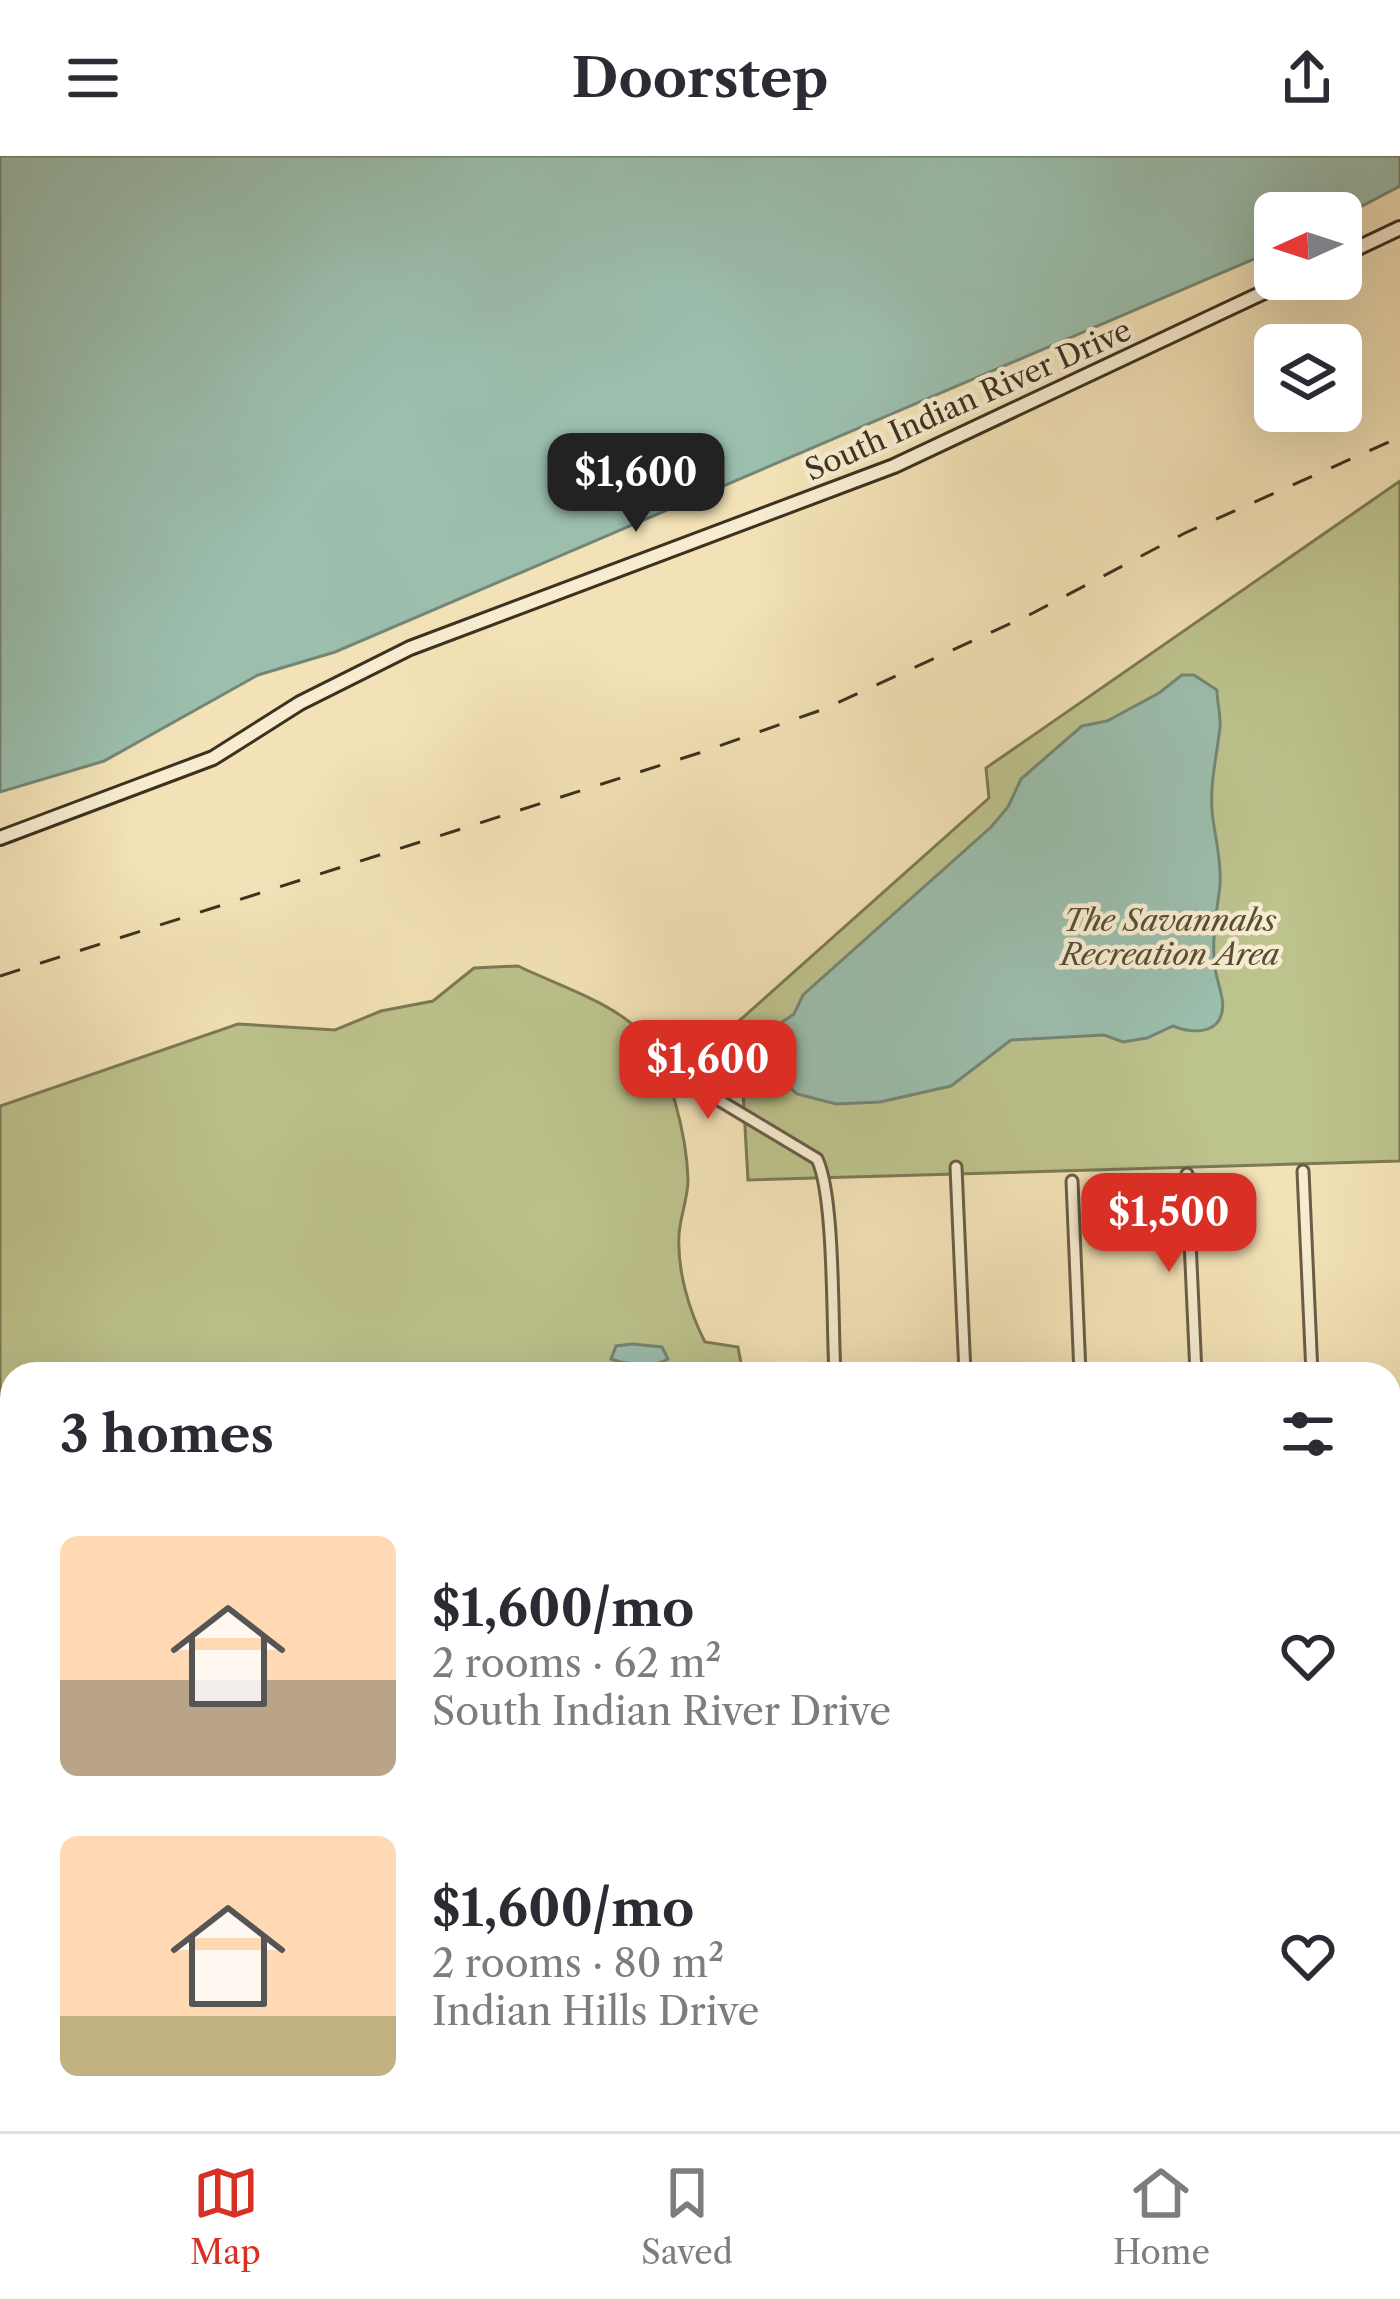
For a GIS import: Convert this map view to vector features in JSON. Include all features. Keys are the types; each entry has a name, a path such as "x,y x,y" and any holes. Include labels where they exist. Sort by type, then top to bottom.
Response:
{"main road":[{"path":"1362,246 1400,228"},
{"name":"South Indian River Drive","path":"0,838 213,758 300,703 410,648 894,466 1254,297"}],"street":[{"path":"656,1030 682,1029 693,1034 700,1043 704,1081 712,1096 817,1159 823,1170 834,1362"},
{"path":"956,1167 964,1362"},
{"path":"1303,1171 1311,1362"},
{"path":"1187,1174 1195,1362"},
{"path":"1072,1181 1080,1362"}],"green space":[{"name":"The Savannahs Recreation Area","path":"1400,481 1400,1161 748,1180 739,1021 989,798 986,768"},
{"path":"518,966 614,1011 651,1045 675,1102 687,1163 679,1248 685,1290 705,1342 738,1347 741,1362 0,1362 0,1106 238,1024 335,1030 381,1011 433,1001 474,968"}],"shaded area":[{"path":"0,156 1400,156 1400,186 1362,206 1362,192 1254,192 1254,259 335,652 258,675 104,761 0,792"},
{"path":"1182,675 1194,675 1217,690 1220,727 1212,800 1220,875 1214,947 1222,1010 1217,1023 1201,1031 1173,1026 1123,1042 1104,1035 1011,1040 951,1086 880,1102 836,1104 797,1094 774,1074 775,1027 794,1014 803,995 991,827 1008,807 1021,779 1082,726 1107,721"},
{"path":"616,1346 662,1347 668,1359 622,1362 611,1359"}],"railway":[{"path":"0,976 824,709 1033,613 1185,533 1400,437"}]}
